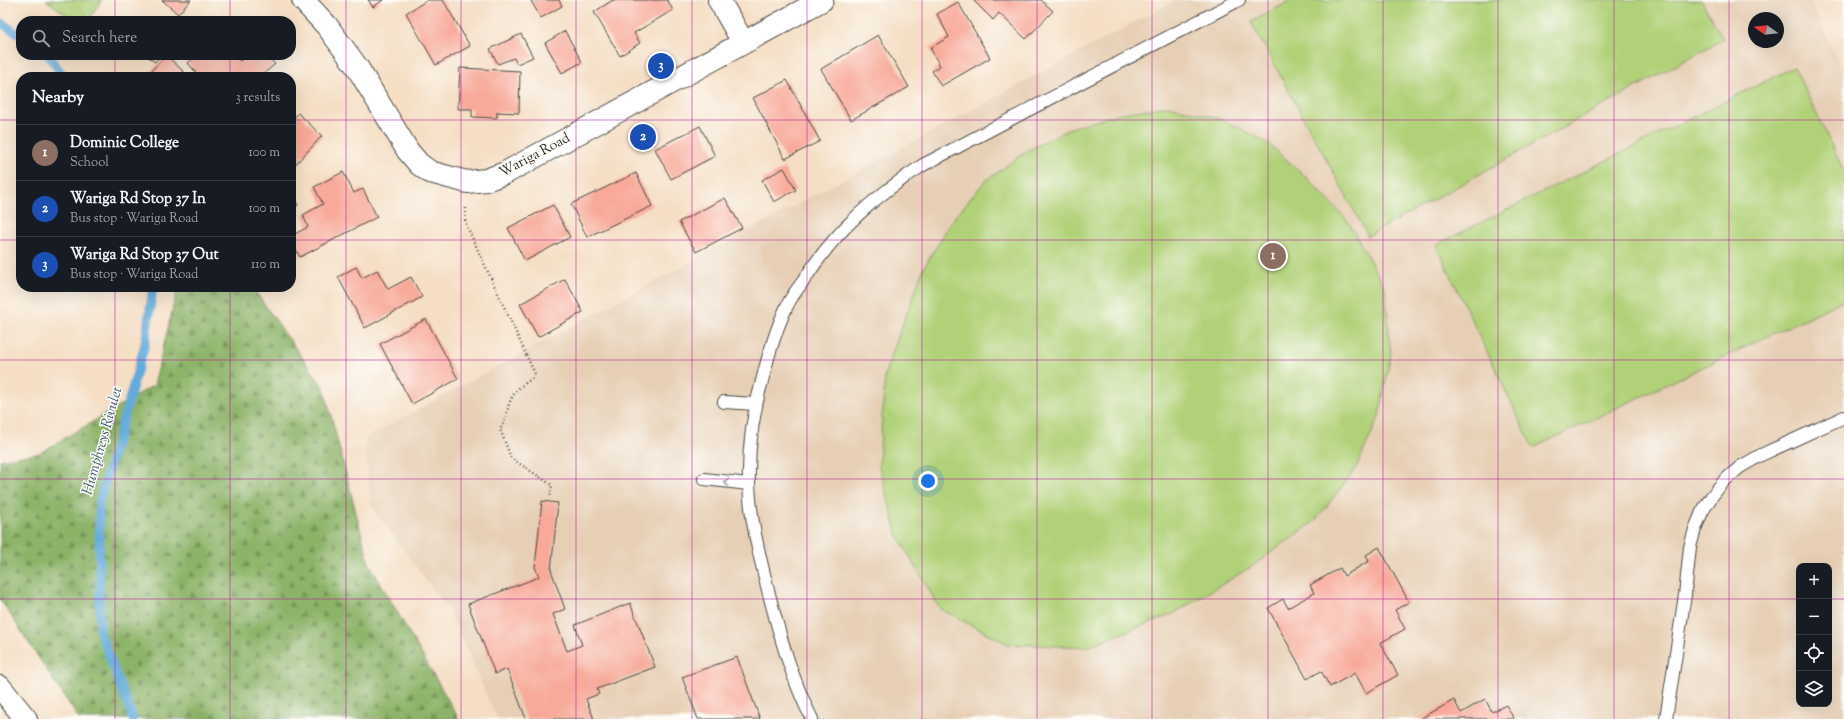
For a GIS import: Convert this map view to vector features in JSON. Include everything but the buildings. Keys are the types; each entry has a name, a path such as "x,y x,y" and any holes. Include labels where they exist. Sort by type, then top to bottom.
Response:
{"street":[{"name":"Wariga Road","path":"304,0 327,26 357,67 408,151 418,164 430,172 467,182 486,180 505,173 822,0"},
{"path":"719,0 743,42"},
{"path":"0,687 26,719"}],"lane":[{"path":"812,719 804,704 778,628 756,539 749,484 750,444 755,404 770,348 788,305 816,261 846,227 872,201 923,165 1239,0"},
{"path":"724,402 755,404"},
{"path":"1666,719 1685,595 1690,547 1702,512 1724,481 1740,467 1761,455 1844,417"},
{"path":"704,479 749,484"}],"path":[{"path":"467,182 465,222 536,376 514,394 507,410 505,422 500,429 511,458 552,486 550,498"}],"shaded area":[{"path":"1176,0 1810,0 1844,74 1844,719 497,719 450,612 371,506 365,438"}],"green space":[{"path":"46,0 102,0 91,16 68,16"},
{"path":"1292,0 1701,0 1723,39 1368,236 1251,22"},
{"path":"1794,67 1844,171 1844,300 1533,448 1436,245"},
{"path":"1169,106 1221,119 1265,141 1304,175 1348,221 1385,288 1391,354 1379,417 1355,470 1315,521 1254,565 1173,614 1086,647 1008,644 940,609 898,536 879,466 885,373 923,269 951,222 984,182 1027,151 1071,128 1122,113"},
{"path":"177,292 256,292 324,388 369,563 459,719 79,719 0,599 0,460 40,453 154,385"}],"waterway":[{"name":"Humphreys Rivulet","path":"0,22 16,33"},
{"name":"Humphreys Rivulet","path":"52,60 60,72"},
{"name":"Humphreys Rivulet","path":"133,719 100,633 99,503 145,344 152,292"}],"place":[{"name":"Wariga Rd Stop 37 Out","path":"661,66"},
{"name":"Wariga Rd Stop 37 In","path":"643,137"},
{"name":"Dominic College","path":"1273,256"}]}
